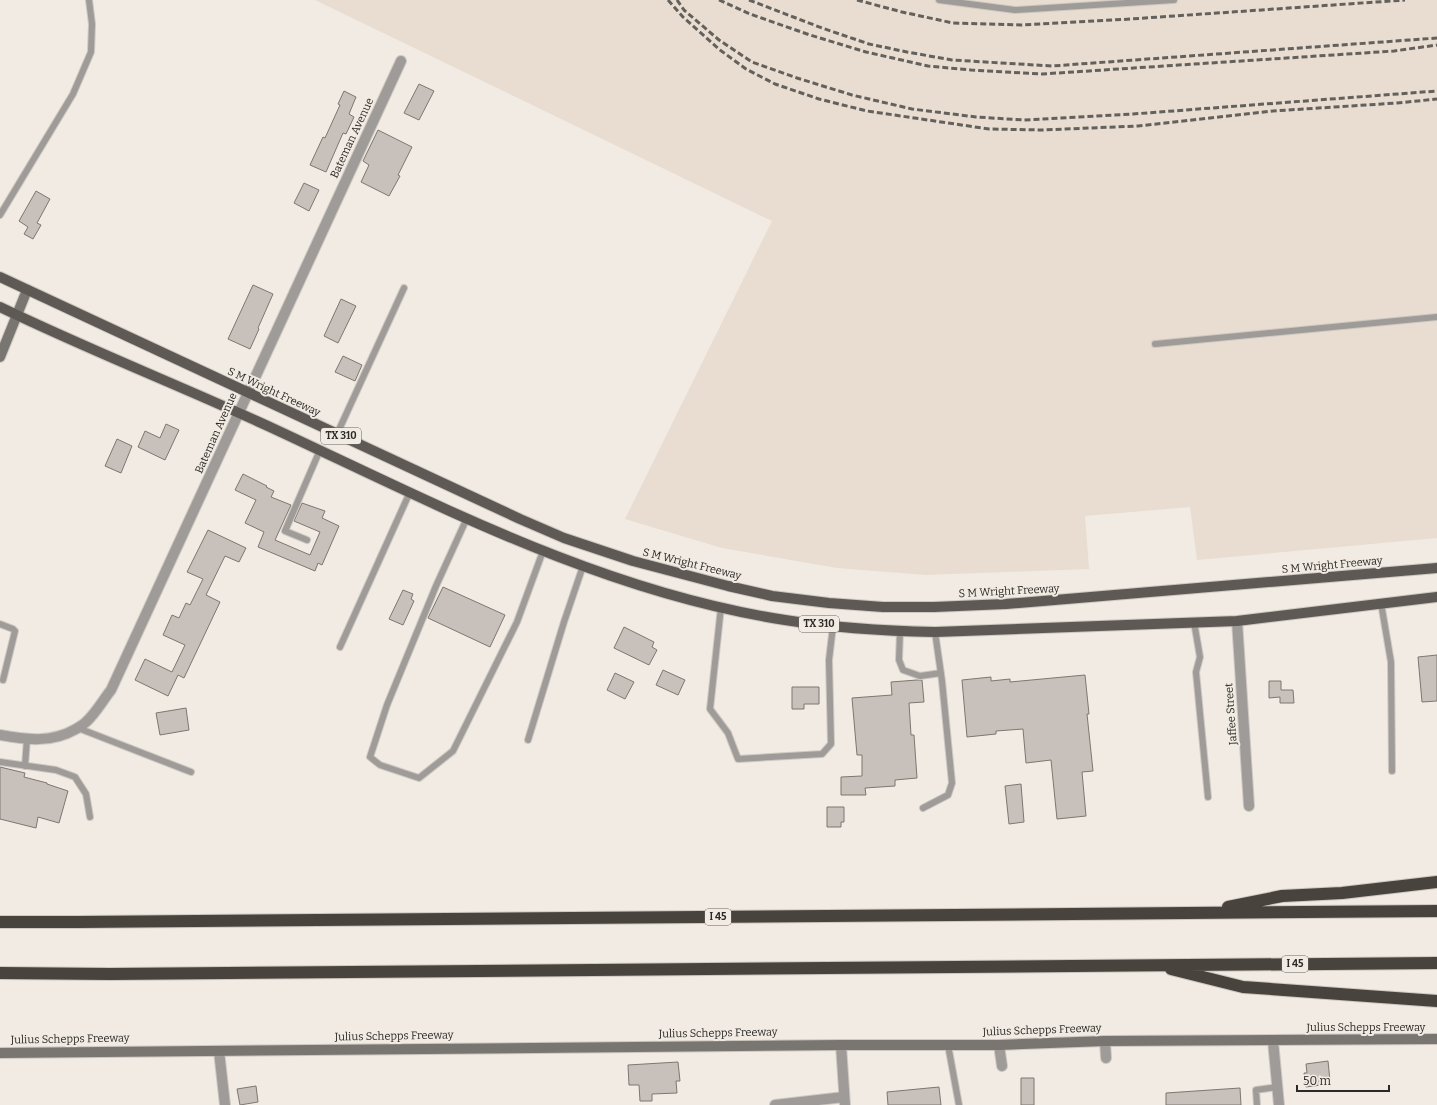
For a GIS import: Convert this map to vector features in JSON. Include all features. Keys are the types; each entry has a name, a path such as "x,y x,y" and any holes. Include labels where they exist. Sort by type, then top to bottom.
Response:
{"highway":[{"path":"1202,913 1282,896 1342,893 1437,882"},
{"name":"I 45","path":"0,922 1437,911"},
{"name":"I 45","path":"0,973 110,974 1437,963"},
{"path":"1154,965 1243,988 1437,1002"}],"main road":[{"name":"S M Wright Freeway","path":"0,277 247,393 564,538 633,561 715,583 772,596 883,607 934,607 1006,604 1437,568"},
{"path":"0,357 27,290"},
{"name":"TX 310","path":"0,307 239,413 467,518 544,551 644,587 721,608 785,620 833,626 935,632 1237,621 1437,597"},
{"name":"Julius Schepps Freeway","path":"0,1053 841,1045 999,1045 1105,1041 1437,1039"}],"street":[{"name":"Bateman Avenue","path":"82,725 111,690 401,61"},
{"name":"Jaffee Street","path":"1237,621 1249,806"},
{"path":"0,735 40,740 56,738 69,733 82,725"},
{"path":"1105,1041 1106,1058"},
{"path":"1273,1041 1279,1105"},
{"path":"775,1105 844,1101 841,1045"},
{"path":"999,1045 1002,1066"},
{"path":"219,1051 225,1105"}],"lane":[{"path":"0,215 73,94 91,52 92,24 89,0"},
{"path":"939,0 1015,10 1174,0"},
{"path":"337,434 404,288"},
{"path":"1155,344 1437,317"},
{"path":"307,540 285,531 320,450"},
{"path":"340,646 410,492"},
{"path":"467,518 436,586 387,705 370,757 380,765 419,778 453,750 517,622 544,551"},
{"path":"528,740 564,622 583,566"},
{"path":"1381,603 1391,662 1392,771"},
{"path":"721,608 710,709 728,733 738,759 822,754 831,744 829,660 833,626"},
{"path":"1194,622 1200,657 1196,672 1208,797"},
{"path":"0,624 14,629 15,631 3,680"},
{"path":"900,631 899,660 903,670 920,676 941,673"},
{"path":"923,808 948,795 952,783 941,673 935,632"},
{"path":"82,725 191,772"},
{"path":"25,766 27,739"},
{"path":"0,762 56,770 75,777 86,794 90,817"},
{"path":"948,1045 959,1105"},
{"path":"1257,1105 1256,1090 1277,1087"}],"shaded area":[{"path":"315,0 1437,0 1437,538 1197,560 1190,507 1085,516 1089,569 926,575 837,568 722,548 625,519 772,221"}],"building":[{"path":"419,84 434,91 419,120 404,113"},
{"path":"344,91 356,97 349,114 354,117 346,134 343,133 326,172 310,165 323,137 325,138 340,105 338,104"},
{"path":"378,130 412,147 398,175 400,176 389,196 361,182 369,165 363,161"},
{"path":"304,183 319,190 309,211 294,203"},
{"path":"36,191 50,199 37,223 41,225 33,239 24,234 28,227 19,221"},
{"path":"253,285 273,294 250,349 228,339"},
{"path":"341,299 356,306 338,343 324,336"},
{"path":"343,356 362,365 355,381 335,372"},
{"path":"166,424 179,430 165,460 138,447 145,431 160,438"},
{"path":"117,439 132,446 121,473 105,466"},
{"path":"243,474 274,491 271,497 291,505 275,540 310,555 320,532 294,521 302,503 325,511 322,518 339,526 322,565 318,563 315,571 258,547 264,532 245,523 256,500 235,490"},
{"path":"208,530 246,548 239,562 225,556 206,595 220,602 184,678 178,675 168,696 135,680 145,659 172,672 185,645 163,635 172,615 179,618 186,603 190,605 203,579 187,572"},
{"path":"443,587 505,615 490,647 428,618"},
{"path":"403,590 413,594 411,599 414,601 403,625 389,619"},
{"path":"624,627 654,642 652,647 657,650 649,665 614,648"},
{"path":"1437,655 1437,701 1422,702 1418,657"},
{"path":"663,670 685,680 678,695 656,685"},
{"path":"615,673 634,682 625,699 607,690"},
{"path":"1085,675 1089,714 1087,714 1093,771 1082,772 1086,816 1057,819 1051,760 1026,763 1023,729 996,731 996,734 967,737 962,680 991,677 991,681 1010,679 1010,682"},
{"path":"922,680 924,702 909,703 911,735 914,735 917,778 895,780 895,786 865,788 866,795 841,795 841,777 862,776 862,755 857,755 852,698 892,695 891,682"},
{"path":"1269,681 1281,681 1281,690 1293,690 1294,703 1280,703 1280,697 1269,698"},
{"path":"792,687 819,687 819,704 804,704 804,709 792,709"},
{"path":"186,708 189,730 160,735 156,713"},
{"path":"0,767 25,773 24,777 47,783 68,791 59,823 38,817 36,828 0,819"},
{"path":"1021,784 1024,822 1009,824 1005,786"},
{"path":"827,807 844,807 844,822 841,822 841,827 827,827"},
{"path":"1328,1061 1330,1081 1320,1083 1321,1085 1306,1087 1304,1073 1307,1073 1306,1064"},
{"path":"678,1062 680,1081 676,1081 677,1093 652,1094 652,1101 640,1101 639,1085 629,1085 628,1065"},
{"path":"1021,1078 1034,1078 1034,1105 1021,1105"},
{"path":"256,1086 258,1102 240,1105 237,1089"},
{"path":"939,1087 941,1105 888,1105 887,1092"},
{"path":"1240,1088 1241,1105 1166,1105 1166,1093"}],"railway":[{"path":"668,0 683,17 720,50 746,69 775,84 819,99 867,111 989,129 1042,130 1138,126 1273,111 1437,99"},
{"path":"677,0 684,10 719,40 752,62 852,95 912,109 976,117 1024,120 1133,114 1437,91"},
{"path":"719,0 750,14 810,35 866,52 928,66 971,70 1042,74 1394,51 1437,45"},
{"path":"749,0 869,44 952,60 1052,66 1437,38"},
{"path":"857,0 953,23 1021,25 1405,0"}]}
